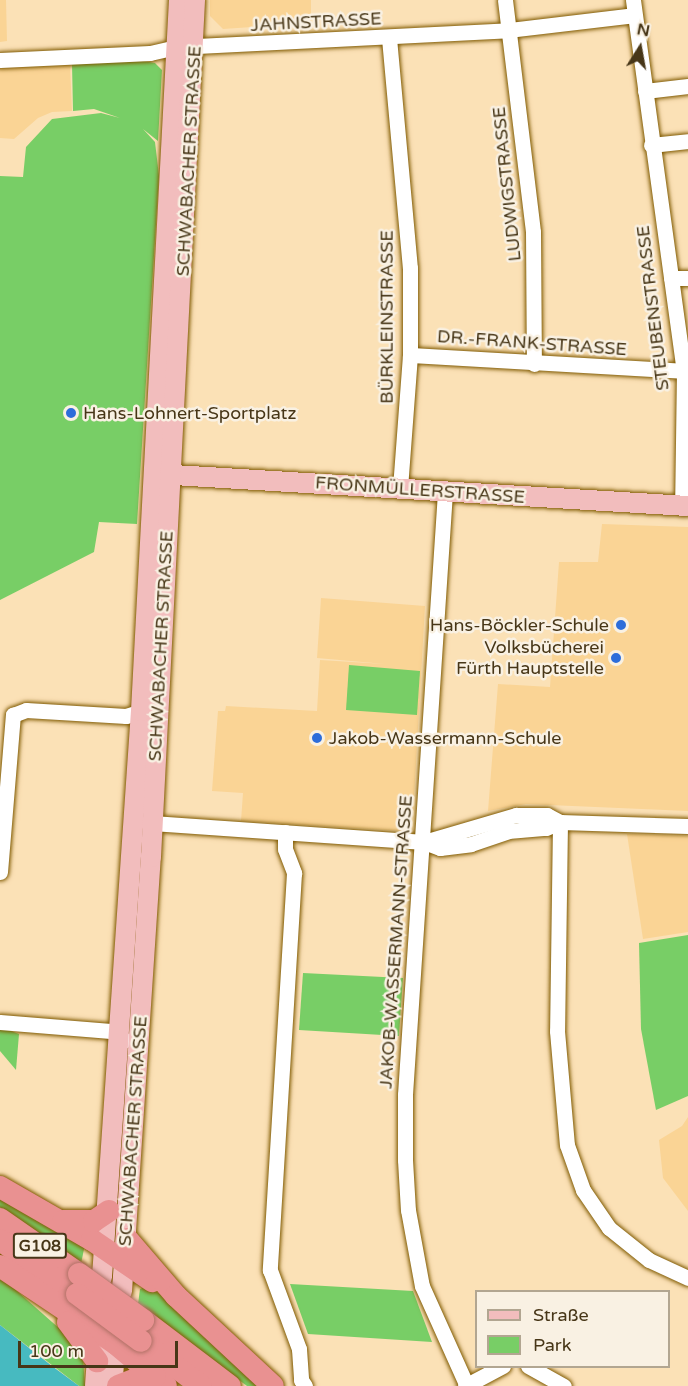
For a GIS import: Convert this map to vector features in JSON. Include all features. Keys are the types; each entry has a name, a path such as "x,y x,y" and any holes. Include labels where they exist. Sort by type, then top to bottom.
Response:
{"highway":[{"path":"0,1187 58,1220 176,1296"},
{"path":"58,1220 94,1221 109,1211"},
{"name":"G108","path":"0,1219 78,1284 142,1330 230,1386"},
{"path":"127,1239 176,1296 273,1386"},
{"name":"G108","path":"0,1240 78,1284"},
{"path":"0,1266 46,1299 108,1332 161,1382"},
{"path":"46,1299 84,1339 97,1361"},
{"name":"G108","path":"142,1330 201,1386"},
{"path":"118,1386 139,1378 161,1382"}],"main road":[{"name":"SCHWABACHER STRASSE","path":"179,0 186,47"},
{"name":"SCHWABACHER STRASSE","path":"102,1277 109,1211 141,711 161,474 186,47 195,0"},
{"name":"SCHWABACHER STRASSE","path":"122,1291 152,823 161,474"},
{"name":"FRONMÜLLERSTRASSE","path":"161,474 685,506"},
{"path":"95,1386 97,1361 108,1332"},
{"path":"108,1332 112,1386"}],"street":[{"name":"LUDWIGSTRASSE","path":"505,0 533,232 534,364"},
{"name":"JAHNSTRASSE","path":"0,60 150,53 186,47 509,30 633,7"},
{"name":"STEUBENSTRASSE","path":"633,7 651,145 686,371 685,506"},
{"name":"BÜRKLEINSTRASSE","path":"389,38 410,250 410,355 400,489"},
{"path":"645,91 688,86"},
{"path":"651,145 688,141"},
{"path":"671,278 688,278"},
{"name":"DR.-FRANK-STRASSE","path":"410,355 534,364 686,371"},
{"name":"JAKOB-WASSERMANN-STRASSE","path":"445,492 424,842 405,1095 408,1202 422,1286 466,1386"},
{"path":"0,872 13,715 26,710 126,716 141,711 157,693"},
{"path":"152,823 424,842 516,815 547,815 560,822 688,826"},
{"path":"560,822 557,1031 567,1145 583,1190 609,1228 649,1260 688,1278"},
{"path":"285,832 285,849 294,873 270,1269 299,1349 301,1380 305,1386"},
{"path":"0,1022 111,1031 121,1035 137,1054"},
{"path":"466,1386 499,1368"},
{"path":"532,1368 564,1386"}],"shaded area":[{"path":"0,0 6,0 7,41 0,42"},
{"path":"210,0 311,0 311,23 223,29 210,16"},
{"path":"70,64 72,111 52,112 38,118 14,139 0,138 0,68"},
{"path":"602,524 688,527 688,811 526,804 488,811 498,684 550,687 559,562 598,562"},
{"name":"Jakob-Wassermann-Schule","path":"321,598 425,606 413,815 403,831 241,821 243,793 212,791 218,711 225,711 226,706 317,711 320,660 385,664 317,658"},
{"path":"627,834 688,836 688,932 643,939"},
{"path":"688,1117 688,1211 663,1178 659,1140 682,1126"}],"green space":[{"name":"Hans-Lohnert-Sportplatz","path":"143,61 155,63 162,70 158,141 143,129 155,142 159,176 137,524 99,522 94,552 0,600 0,176 23,177 26,147 52,119 101,113 120,118 94,109 73,111 72,64"},
{"path":"349,665 420,671 417,715 346,710"},
{"path":"688,935 688,1096 656,1110 641,1029 639,943"},
{"path":"303,973 403,978 399,1036 299,1030"},
{"path":"0,1027 19,1034 16,1070 0,1051"},
{"path":"0,1197 85,1244 81,1264 0,1207"},
{"path":"0,1276 69,1337 83,1357 85,1386 79,1386 0,1325"},
{"path":"290,1284 413,1291 432,1342 308,1334"},
{"path":"145,1287 163,1295 263,1386 247,1386 138,1304 140,1289"}],"water":[{"path":"0,1325 52,1366 79,1386 0,1386"}],"place":[{"name":"Hans-Lohnert-Sportplatz","path":"71,413"},
{"name":"Hans-Böckler-Schule","path":"621,625"},
{"name":"Volksbücherei Fürth Hauptstelle","path":"616,658"},
{"name":"Jakob-Wassermann-Schule","path":"317,738"}]}
